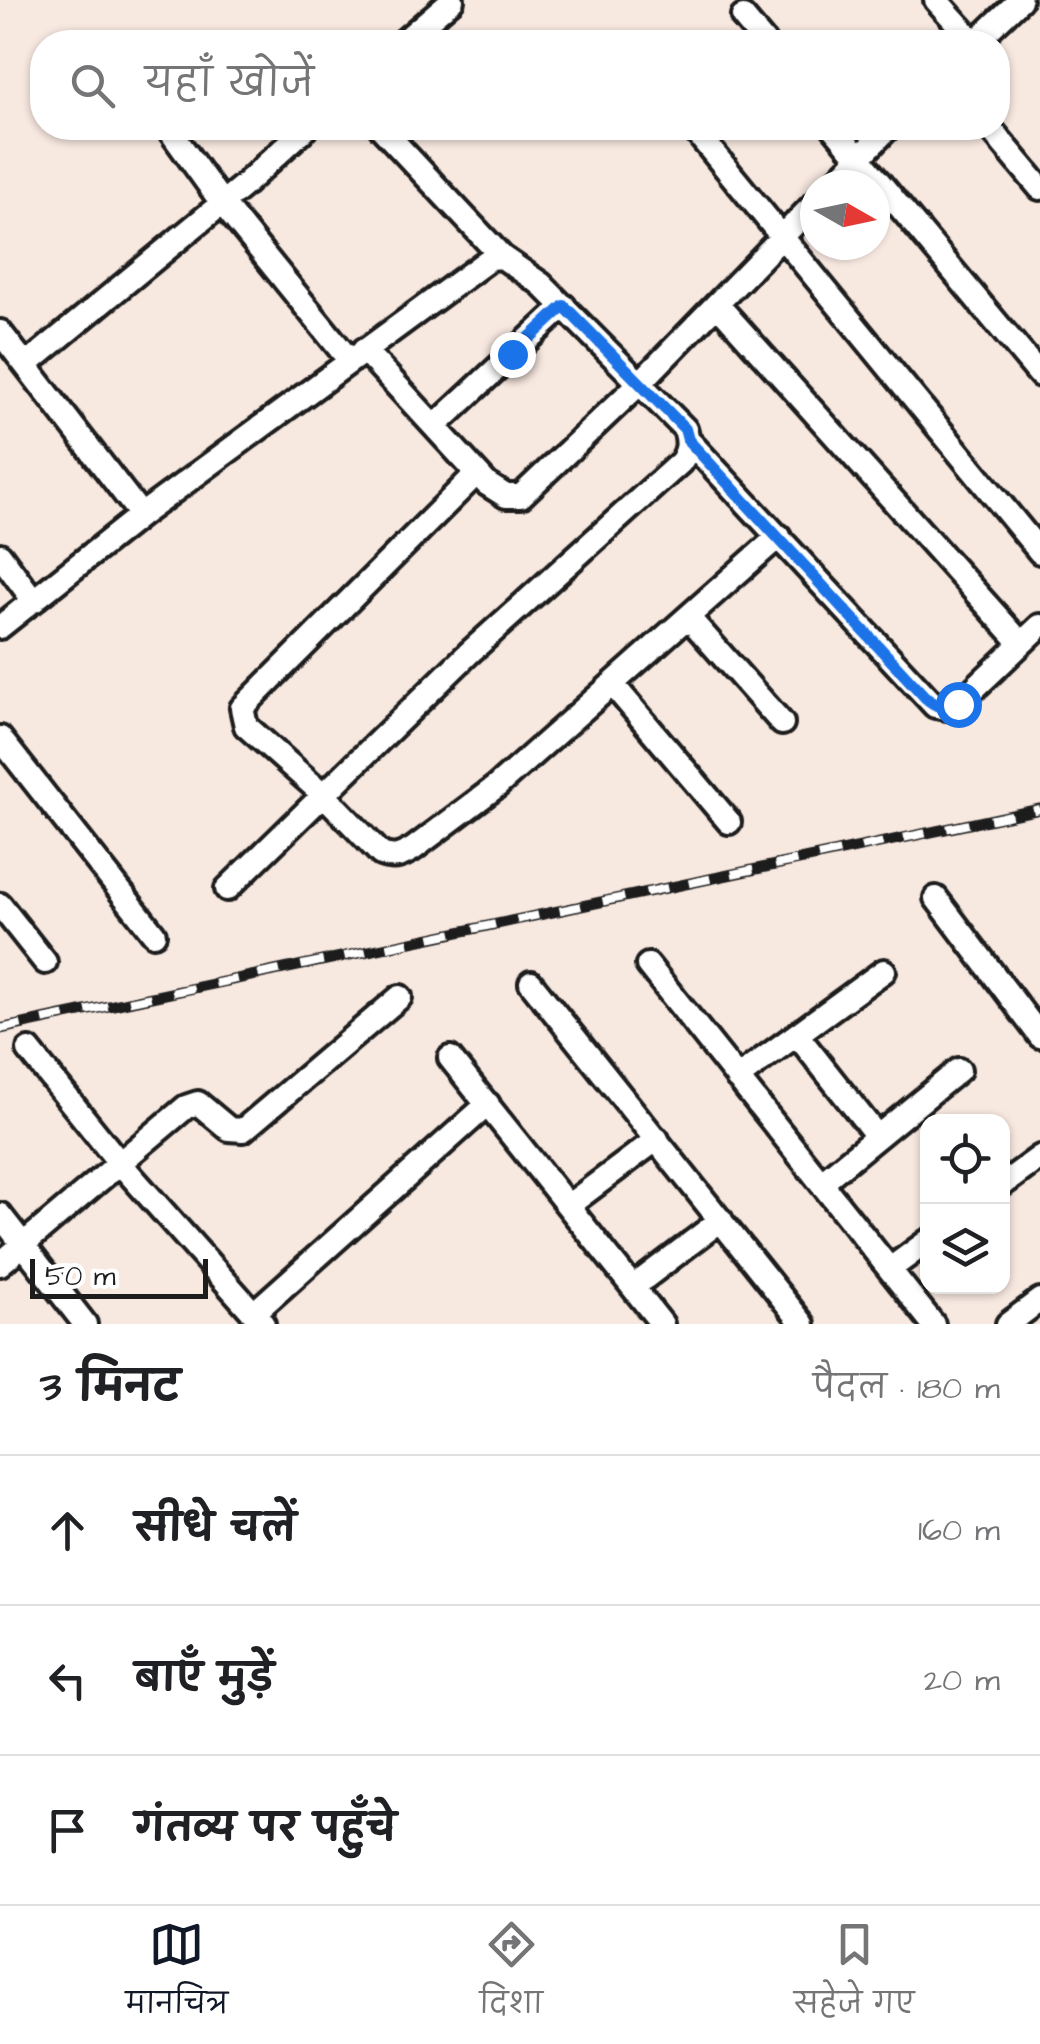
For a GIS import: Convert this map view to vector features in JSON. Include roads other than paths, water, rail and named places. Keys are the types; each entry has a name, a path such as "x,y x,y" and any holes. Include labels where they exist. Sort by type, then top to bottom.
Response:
{"street":[{"path":"416,30 452,0"},
{"path":"936,0 964,30"},
{"path":"989,30 1024,0 1040,14"},
{"path":"744,17 754,30"},
{"path":"177,140 222,203 357,356 435,426 476,474 506,496 521,496 640,383 800,218"},
{"path":"26,364 293,140"},
{"path":"227,889 469,653 681,462 687,452 685,429 564,306 517,264 502,257 392,140"},
{"path":"703,140 1040,552"},
{"path":"844,140 1040,376"},
{"path":"847,170 876,140"},
{"path":"1000,140 1040,188"},
{"path":"0,627 142,514 475,267 502,257"},
{"path":"716,304 1021,643"},
{"path":"435,426 564,306"},
{"path":"0,332 142,514"},
{"path":"688,440 936,706 958,704 1040,626"},
{"path":"476,474 242,708 246,726 324,795 381,854 398,858 497,786 780,536"},
{"path":"0,555 34,602"},
{"path":"689,618 782,722"},
{"path":"614,686 729,822"},
{"path":"0,738 154,934"},
{"path":"936,898 1040,1036"},
{"path":"0,905 45,962"},
{"path":"648,966 933,1324"},
{"path":"737,1078 884,971"},
{"path":"532,982 803,1324"},
{"path":"0,1264 118,1161 192,1103 204,1106 228,1130 243,1130 400,996"},
{"path":"797,1035 877,1136"},
{"path":"28,1050 118,1161 258,1318 488,1104"},
{"path":"450,1058 662,1324"},
{"path":"822,1182 959,1070"},
{"path":"569,1205 658,1139"},
{"path":"1010,1179 1040,1157"},
{"path":"0,1215 85,1324"},
{"path":"633,1287 721,1220"},
{"path":"890,1270 920,1247"},
{"path":"1008,1324 1040,1300"}],"railway":[{"path":"0,1029 1040,809"}]}
